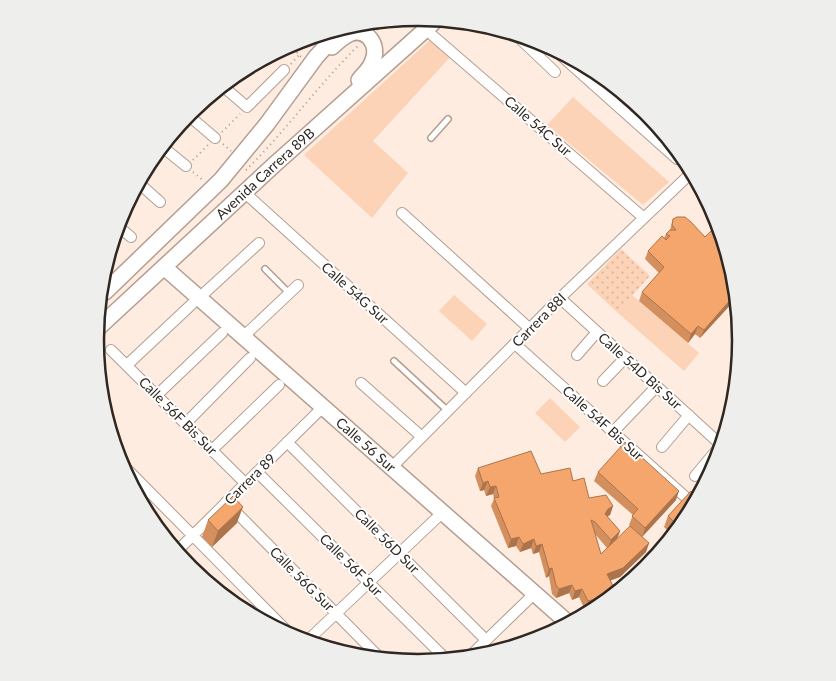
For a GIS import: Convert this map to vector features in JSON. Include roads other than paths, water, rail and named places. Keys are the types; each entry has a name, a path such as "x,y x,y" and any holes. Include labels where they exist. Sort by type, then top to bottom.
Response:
{"main road":[{"name":"Avenida Carrera 89B","path":"106,298 164,266 244,192 433,28"},
{"path":"299,81 333,46 346,36 360,32 369,37 374,45 375,54 370,66 330,116"},
{"name":"Avenida Carrera 89B","path":"106,298 221,180 333,38"},
{"name":"Calle 56 Sur","path":"164,266 196,301 244,336 563,619"}],"street":[{"name":"Calle 54C Sur","path":"433,28 644,218"},
{"path":"528,46 555,72"},
{"path":"575,68 668,150"},
{"path":"228,90 247,107 284,70"},
{"path":"194,120 215,138"},
{"path":"168,151 186,166"},
{"name":"Carrera 88I","path":"392,467 560,298 686,177"},
{"path":"143,188 160,202"},
{"name":"Calle 54G Sur","path":"244,192 466,393"},
{"path":"402,213 530,329"},
{"path":"124,231 131,237"},
{"path":"127,365 259,243"},
{"path":"244,336 298,285"},
{"name":"Calle 54D Bis Sur","path":"560,298 716,441"},
{"path":"576,354 597,332"},
{"path":"157,395 222,333"},
{"name":"Calle 54F Bis Sur","path":"515,344 689,500"},
{"name":"Calle 56F Bis Sur","path":"111,350 245,484"},
{"path":"185,424 250,358"},
{"path":"604,381 626,358"},
{"path":"361,382 422,437"},
{"path":"212,450 279,385"},
{"path":"613,432 657,386"},
{"name":"Carrera 89","path":"181,547 324,407"},
{"path":"662,447 689,415"},
{"name":"Calle 56D Sur","path":"287,442 486,640"},
{"path":"695,476 709,459"},
{"name":"Calle 56F Sur","path":"257,472 441,654"},
{"path":"136,478 277,621"},
{"name":"Calle 56G Sur","path":"226,502 374,651"},
{"path":"312,636 443,512"},
{"path":"477,649 535,593"}],"lane":[{"path":"431,138 448,119"},
{"path":"265,269 289,293"},
{"path":"394,361 448,412"}]}
